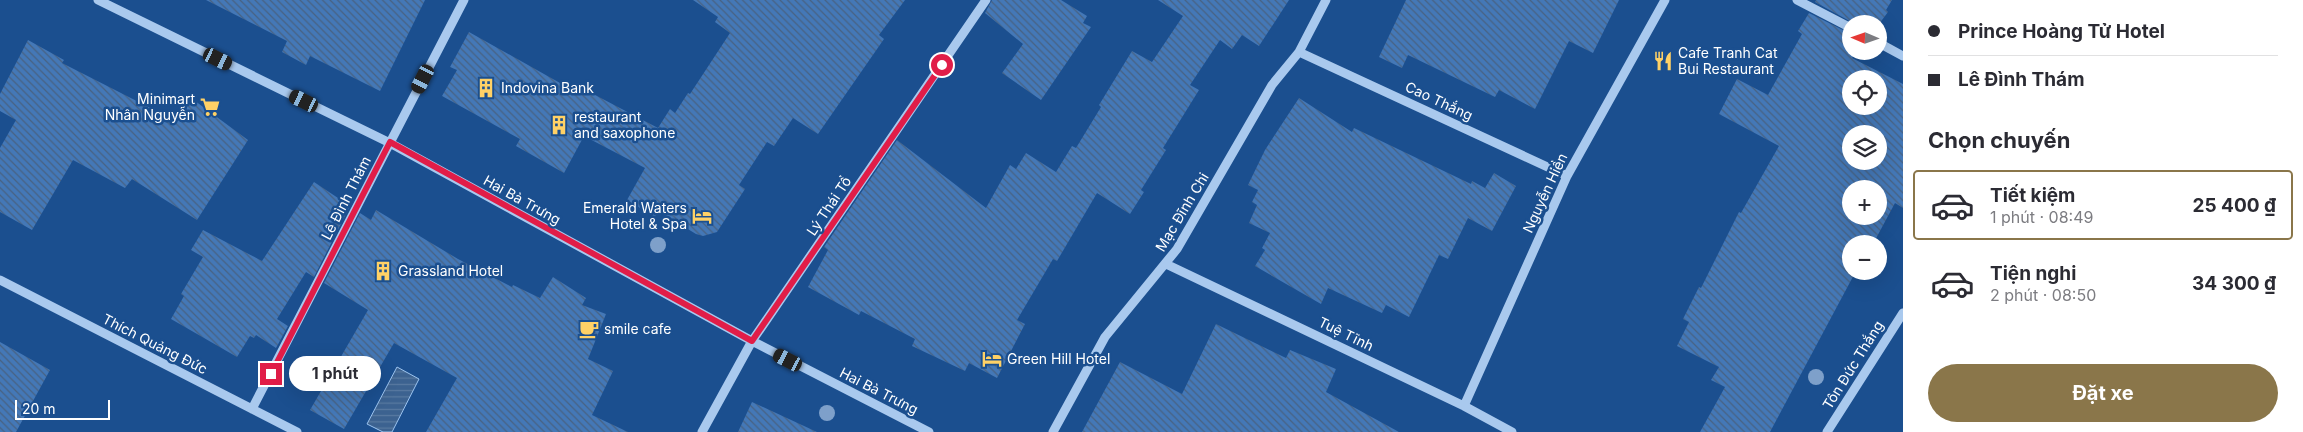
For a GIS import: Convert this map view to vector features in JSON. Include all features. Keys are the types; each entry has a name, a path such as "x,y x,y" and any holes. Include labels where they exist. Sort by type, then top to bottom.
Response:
{"street":[{"name":"Hai Bà Trưng","path":"98,0 390,142 752,341 929,432"},
{"name":"Lê Đình Thám","path":"252,409 464,0"},
{"name":"Lý Thái Tổ","path":"702,432 752,341 986,0"},
{"name":"Mạc Đĩnh Chi","path":"1053,432 1105,337 1177,249 1272,85 1299,52 1326,0"},
{"name":"Nguyễn Hiền","path":"1464,406 1567,176 1665,0"},
{"path":"1797,0 1842,23"},
{"path":"1888,48 1903,56"},
{"name":"Cao Thắng","path":"1299,52 1567,176"},
{"name":"Tuệ Tĩnh","path":"1166,264 1464,406 1512,432"},
{"name":"Thích Quảng Đức","path":"0,280 297,432"},
{"name":"Tôn Đức Thắng","path":"1827,432 1903,313"}],"water":[{"path":"397,367 419,379 392,432 383,432 367,424"}],"building":[{"path":"206,0 425,0 380,91 310,56 306,65 282,52 287,41"},
{"path":"693,0 905,0 879,35 884,39 818,134 793,118 774,146 767,142 739,185 745,189 717,232 703,236 696,234 658,211 655,217 627,200 645,168 584,136 564,173 516,146 520,139 442,96 457,70 450,67 469,32 576,92 578,86 658,128 670,109 675,113 688,93 690,94 730,33 715,22 718,17"},
{"path":"992,0 1061,0 1087,16 1083,23 1091,27 1041,100 1002,73 1023,44 985,13"},
{"path":"1158,0 1289,0 1259,46 1242,35 1232,49 1220,40 1190,85 1199,90 1163,148 1166,150 1141,190 1144,192 1130,214 1097,193 1057,261 1053,259 1017,320 1025,324 997,378 969,363 965,371 912,346 915,339 861,311 859,315 808,287 828,250 824,247 897,140 986,208 1010,165 1016,169 1026,153 1056,172 1072,146 1076,148 1101,107 1099,105 1132,51 1152,62 1183,16"},
{"path":"1406,0 1619,0 1593,53 1569,41 1535,109 1499,90 1495,97 1408,55 1402,68 1379,57"},
{"path":"1816,0 1892,0 1886,10 1888,12 1886,15 1842,15 1842,17 1815,2"},
{"path":"1809,13 1842,30 1842,60 1856,60 1876,70 1842,70 1842,115 1887,115 1887,76 1903,84 1903,208 1895,203 1887,218 1887,180 1842,180 1842,225 1883,225 1878,235 1842,235 1842,280 1851,280 1770,432 1700,432 1725,387 1711,380 1719,367 1677,346 1689,322 1683,319 1699,287 1701,288 1739,212 1741,213 1779,146 1719,114 1737,79 1768,95 1802,34 1798,31"},
{"path":"28,40 64,60 62,63 176,121 191,98 248,140 197,220 132,179 125,188 73,160 32,230 0,212 0,148 16,120 0,111 0,94"},
{"path":"1299,98 1352,132 1354,128 1471,184 1472,181 1485,188 1494,173 1516,186 1492,231 1468,218 1448,259 1439,255 1409,317 1386,305 1382,313 1328,288 1321,304 1255,266 1265,250 1262,248 1270,233 1249,223 1257,205 1252,202 1258,190 1248,185 1265,150"},
{"path":"314,182 350,206 314,277 306,272 277,319 288,326 276,348 256,335 254,338 250,336 237,357 171,319 184,296 181,294 203,257 191,250 203,230 262,261"},
{"path":"376,210 458,259 512,287 513,285 540,298 553,277 586,298 582,305 606,314 588,359 613,371 592,415 628,432 426,432 457,378 394,343 344,429 310,410 368,310 324,283 360,213 371,220"},
{"path":"1216,324 1286,358 1290,350 1336,369 1326,392 1399,432 1082,432 1120,362 1182,394"},
{"path":"0,342 50,370 16,432 0,432"},
{"path":"752,402 817,432 738,432"}],"place":[{"name":"Cafe Tranh Cat Bui Restaurant","path":"1663,61"},
{"name":"Indovina Bank","path":"486,88"},
{"name":"Minimart Nhân Nguyễn","path":"210,107"},
{"name":"restaurant and saxophone","path":"559,125"},
{"name":"Emerald Waters Hotel & Spa","path":"702,216"},
{"name":"Grassland Hotel","path":"383,271"},
{"name":"smile cafe","path":"589,329"},
{"name":"Green Hill Hotel","path":"992,359"}],"route":[{"path":"271,374 390,142 752,341 942,65"}]}
